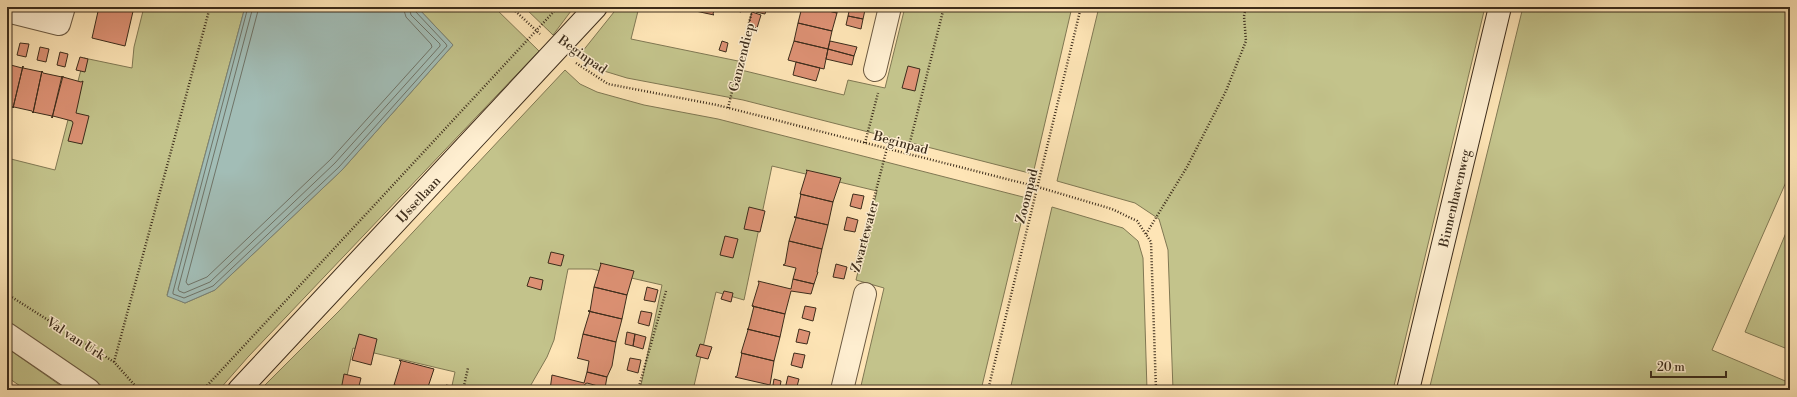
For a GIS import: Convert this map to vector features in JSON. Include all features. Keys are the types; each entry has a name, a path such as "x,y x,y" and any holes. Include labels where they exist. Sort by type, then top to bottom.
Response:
{"street":[{"path":"7,11 59,24 64,7"},
{"name":"IJssellaan","path":"239,390 596,7"},
{"path":"875,70 890,7"},
{"name":"Binnenhavenweg","path":"1408,390 1500,7"},
{"path":"842,390 865,294"},
{"path":"7,334 89,390"}],"path":[{"path":"114,362 210,7"},
{"name":"Beginpad","path":"511,7 557,50 608,84 728,108 1038,187 1112,209 1138,221 1151,242 1156,390"},
{"name":"IJssellaan","path":"203,390 558,7"},
{"name":"Ganzendiep","path":"728,108 753,7"},
{"path":"907,154 944,7"},
{"name":"Zoompad","path":"988,390 1081,7"},
{"path":"1146,234 1187,167 1226,91 1246,41 1244,16 1246,7"},
{"path":"865,143 882,80 875,70"},
{"name":"Zwartewater","path":"865,294 852,280 887,148"},
{"path":"638,390 666,291"},
{"name":"Val van Urk","path":"7,294 114,362 139,390"},
{"path":"463,390 468,368"}],"green space":[{"path":"144,7 245,7 167,295 185,303 215,290 342,170 453,45 417,7 494,7 539,51 248,357 219,390 108,390 7,322 7,158 55,170 84,58 132,68 134,47"},
{"path":"524,7 574,7 553,35"},
{"path":"618,7 639,7 631,39 738,61 737,69 844,95 848,80 885,88 905,7 1072,7 1033,174 743,100 627,78 604,71 582,52"},
{"path":"1099,7 1485,7 1393,390 1173,390 1168,250 1159,219 1135,203 1057,181"},
{"path":"1523,7 1790,7 1790,173 1712,350 1790,383 1790,390 1429,390"},
{"path":"565,70 580,84 597,92 644,105 718,119 1027,198 981,390 860,390 884,288 856,280 877,191 772,166 744,300 716,292 693,390 640,390 662,285 592,269 568,269 554,340 547,357 528,390 451,390 455,372 353,348 344,390 260,390 339,311"},
{"path":"1052,207 1123,228 1138,241 1143,258 1147,390 1010,390"},
{"path":"1790,223 1790,350 1745,332"},
{"path":"7,348 67,390 26,390 7,377"}],"water":[{"path":"245,7 417,7 453,45 342,170 215,290 185,303 167,296"}],"building":[{"path":"99,7 134,7 125,46 92,38"},
{"path":"677,7 715,7 714,15"},
{"path":"742,7 741,12 726,8"},
{"path":"757,7 767,7 765,14 756,12"},
{"path":"802,7 812,7 837,13 832,31 798,23"},
{"path":"812,7 838,7 837,13"},
{"path":"850,7 865,10 863,19 848,16"},
{"path":"752,12 761,15 757,28 748,26"},
{"path":"848,16 863,19 861,29 846,25"},
{"path":"798,23 832,31 828,49 794,41"},
{"path":"722,41 728,43 726,52 719,50"},
{"path":"794,41 828,49 824,69 788,60"},
{"path":"830,41 857,47 854,56 828,49"},
{"path":"20,43 29,44 26,57 17,55"},
{"path":"40,47 49,49 46,62 37,60"},
{"path":"828,49 854,56 852,65 826,59"},
{"path":"60,52 68,54 65,67 57,65"},
{"path":"80,57 88,59 85,72 76,70"},
{"path":"796,62 820,68 816,81 793,75"},
{"path":"7,64 22,68 23,66 13,108 7,105"},
{"path":"23,66 23,68 42,72 33,113 32,111 13,108"},
{"path":"908,66 920,69 915,91 902,88"},
{"path":"42,71 43,73 62,77 52,118 52,116 33,112"},
{"path":"63,76 81,82 83,81 76,113 89,116 82,144 68,141 73,123 72,121 53,116 52,118"},
{"path":"806,170 841,178 833,202 800,194 807,171"},
{"path":"801,194 833,202 828,225 794,217 796,217"},
{"path":"853,194 864,196 861,209 850,206"},
{"path":"749,207 765,211 760,232 744,229"},
{"path":"794,217 828,225 822,249 789,241 796,218"},
{"path":"847,217 858,220 855,232 844,230"},
{"path":"725,236 738,239 733,258 720,255"},
{"path":"789,241 822,249 818,272 814,284 793,279 796,268 783,265 785,264"},
{"path":"551,252 564,255 561,266 548,263"},
{"path":"600,263 634,271 627,295 594,287 601,264"},
{"path":"836,264 847,267 844,279 833,277"},
{"path":"530,277 543,280 541,290 527,286"},
{"path":"793,279 814,284 811,294 791,291 785,314 752,306 759,283 758,281 791,289"},
{"path":"594,287 627,295 622,319 588,311 590,311"},
{"path":"647,287 658,290 655,302 644,300"},
{"path":"724,291 733,293 731,302 721,299"},
{"path":"754,306 785,314 780,337 748,329"},
{"path":"805,306 816,308 813,321 802,318"},
{"path":"590,311 622,319 616,342 583,334"},
{"path":"641,311 652,313 649,326 638,323"},
{"path":"747,329 780,337 774,361 741,353 748,330"},
{"path":"799,329 810,332 807,344 796,342"},
{"path":"627,332 635,334 633,346 625,344"},
{"path":"359,334 377,339 371,365 352,360"},
{"path":"583,334 616,342 612,366 607,377 587,372 589,361 577,358"},
{"path":"635,334 646,337 643,349 633,346"},
{"path":"700,344 712,347 708,359 696,356"},
{"path":"742,353 774,361 770,385 735,377 737,376"},
{"path":"794,353 805,355 802,368 791,365"},
{"path":"630,358 641,360 638,373 627,370"},
{"path":"399,360 434,369 427,390 416,390 394,385 401,362"},
{"path":"587,372 607,377 605,388 587,383 585,384 583,390 550,390 552,375 584,383"},
{"path":"344,374 361,378 358,390 341,390"},
{"path":"788,376 799,379 796,390 785,389"},
{"path":"774,379 781,381 780,387 773,385"},
{"path":"394,385 416,390 394,390"},
{"path":"446,385 457,387 456,390 445,390"}]}
